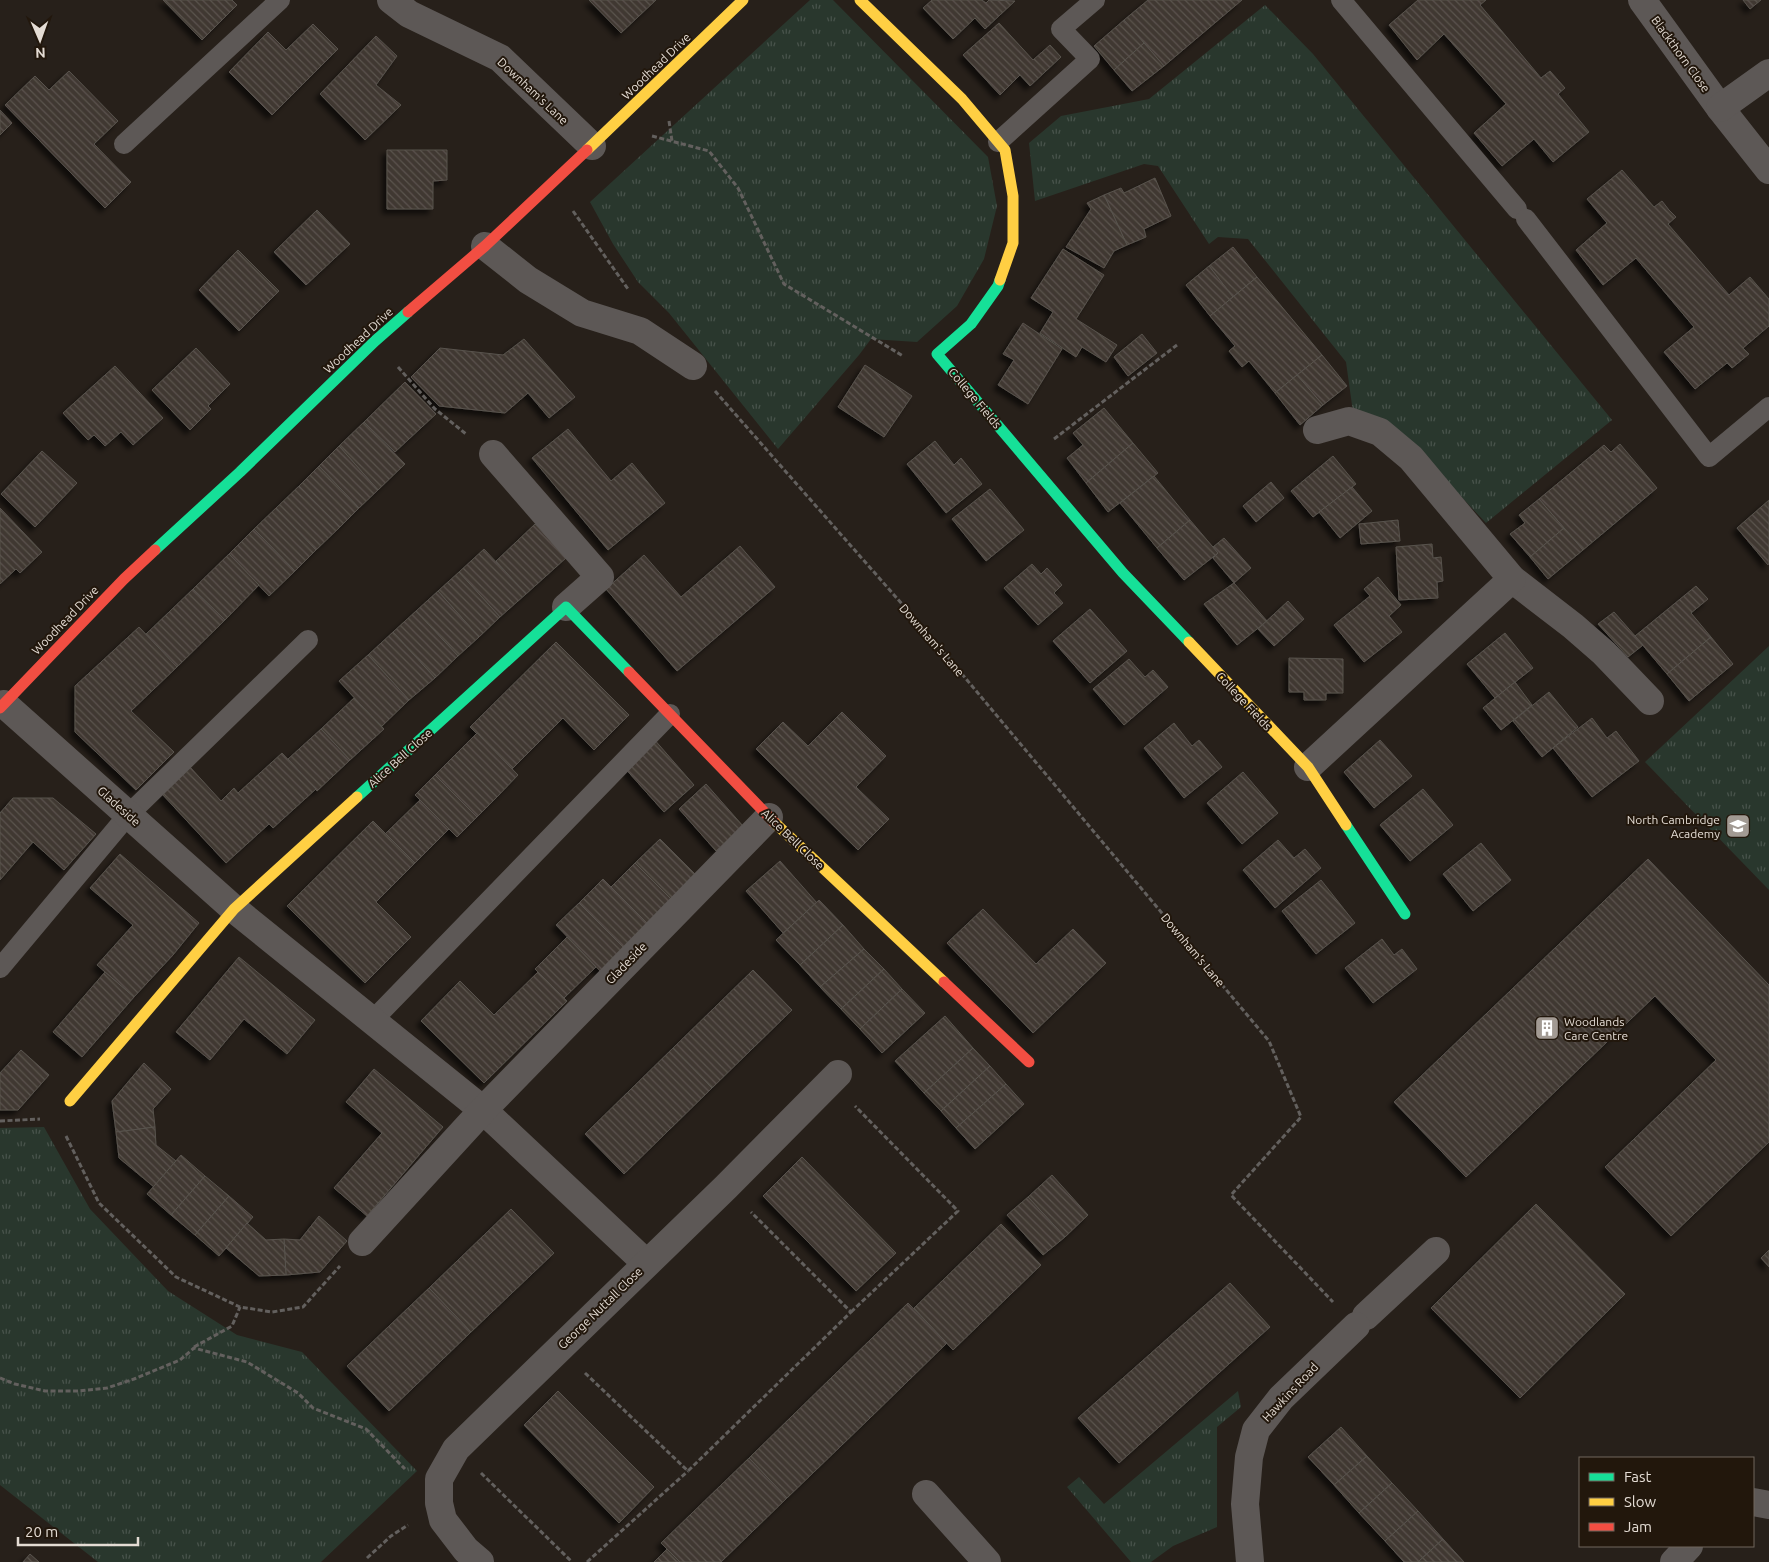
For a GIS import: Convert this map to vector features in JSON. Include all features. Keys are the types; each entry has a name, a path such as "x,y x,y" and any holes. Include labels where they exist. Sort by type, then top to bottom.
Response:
{"street":[{"name":"Downham's Lane","path":"391,0 409,14 500,58 592,146"},
{"name":"Woodhead Drive","path":"2,706 124,579 240,472 375,341 485,246 553,183 743,0"},
{"path":"860,0 962,99 1005,150 1013,196 1013,243 998,286 971,324 937,354"},
{"name":"Blackthorn Close","path":"1642,0 1720,108 1769,170"},
{"path":"1720,108 1769,73"},
{"path":"485,246 528,280 582,313 640,331 693,366"},
{"name":"College Fields","path":"937,354 1123,573 1308,768 1405,914"},
{"path":"1317,430 1349,421 1380,432 1411,458 1512,579 1573,626 1604,653 1650,701"},
{"name":"Alice Bell Close","path":"234,909 600,577 493,454"},
{"path":"1308,768 1512,579"},
{"name":"Alice Bell Close","path":"566,607 770,817 1029,1062"},
{"name":"Gladeside","path":"2,706 234,909 483,1110 646,1263"},
{"name":"Gladeside","path":"362,1242 483,1110 770,817"},
{"path":"70,1101 234,909"},
{"name":"George Nuttall Close","path":"480,1562 466,1550 443,1520 439,1503 439,1479 456,1449 726,1187 835,1078"},
{"name":"Hawkins Road","path":"1250,1562 1246,1504 1249,1457 1256,1430 1281,1398 1436,1251"},
{"path":"926,1494 987,1562"},
{"path":"1754,1502 1769,1505"},
{"path":"1674,1562 1688,1547"}],"lane":[{"path":"124,144 280,0"},
{"path":"998,142 1090,59 1061,29 1095,0"},
{"path":"1341,0 1522,214 1709,457 1769,407"},
{"path":"0,968 128,815 308,640"},
{"path":"372,1021 670,714"}],"path":[{"path":"611,128 710,151 738,188 784,284 906,358 937,354"},
{"path":"553,183 633,295"},
{"path":"375,341 435,409 493,454"},
{"path":"1027,460 1177,345"},
{"name":"Downham's Lane","path":"693,366 931,637 1269,1041 1301,1117 1231,1195 1361,1321"},
{"path":"586,1562 688,1471 958,1210 835,1078"},
{"path":"0,1121 47,1119"},
{"path":"65,1135 99,1203 176,1277 240,1307 272,1312 303,1307 362,1242"},
{"path":"726,1187 851,1312"},
{"path":"0,1378 46,1391 78,1391 107,1388 180,1360 194,1348 232,1326 240,1307"},
{"path":"194,1348 247,1362 298,1393 313,1408 366,1429 439,1503 391,1536 366,1558"},
{"path":"558,1348 688,1471"},
{"path":"456,1449 572,1562"}],"green space":[{"path":"810,0 833,0 988,157 997,206 984,259 957,306 917,342 871,339 778,449 669,313 638,282 613,244 590,202"},
{"path":"1265,5 1313,54 1612,420 1486,523 1418,451 1353,412 1346,362 1248,239 1218,237 1209,244 1158,166 1144,164 1035,201 1029,143 1061,116 1149,99"},
{"name":"North Cambridge Academy","path":"1769,646 1769,890 1645,762"},
{"path":"44,1127 90,1209 168,1291 237,1335 302,1352 417,1471 321,1562 98,1562 0,1485 0,1128"},
{"path":"1238,1391 1241,1407 1217,1427 1217,1527 1173,1546 1151,1562 1131,1562 1067,1487 1079,1477 1104,1504"}],"building":[{"path":"163,0 232,0 237,5 202,40"},
{"path":"589,0 656,0 621,33"},
{"path":"932,0 982,0 986,3 989,0 1015,1 985,29 975,18 953,39 923,8"},
{"path":"1148,0 1242,0 1164,66 1124,20"},
{"path":"1418,0 1486,0 1480,5 1541,78 1550,71 1565,88 1558,94 1589,132 1553,162 1534,139 1502,166 1474,133 1506,104 1444,34 1417,60 1389,25"},
{"path":"1743,0 1761,0 1750,9"},
{"path":"1124,20 1144,43 1114,70 1094,46"},
{"path":"999,23 1033,60 1050,45 1061,57 1030,86 1020,75 1000,95 963,55"},
{"path":"313,24 338,49 272,115 229,72 268,32 286,50"},
{"path":"376,36 397,56 376,85 401,105 365,140 320,94"},
{"path":"1144,43 1164,66 1132,91 1114,70"},
{"path":"69,71 118,121 94,144 131,182 105,208 5,105 35,76 49,90"},
{"path":"0,110 12,123 0,135"},
{"path":"387,150 447,150 447,180 433,181 433,209 387,209"},
{"path":"1622,170 1654,207 1662,201 1676,217 1668,224 1729,295 1750,277 1769,299 1769,326 1743,348 1749,354 1732,368 1727,363 1695,389 1664,352 1694,327 1636,258 1603,285 1576,250 1607,223 1587,199"},
{"path":"1155,178 1171,216 1144,229 1146,237 1127,245 1104,195 1121,188 1124,193"},
{"path":"1104,195 1127,245 1114,251 1104,268 1066,247 1091,209 1087,203"},
{"path":"317,210 350,244 306,285 274,252"},
{"path":"1233,247 1257,277 1233,297 1209,266"},
{"path":"1063,249 1104,275 1076,319 1117,345 1106,362 1082,347 1076,357 1040,333 1053,312 1031,298"},
{"path":"238,250 279,291 239,331 199,290"},
{"path":"1209,266 1233,297 1210,316 1186,285"},
{"path":"1257,277 1322,355 1275,393 1249,361 1242,367 1229,351 1235,346 1210,316"},
{"path":"1023,323 1062,349 1028,404 998,385 1014,360 1003,354"},
{"path":"1142,334 1157,353 1128,376 1114,357"},
{"path":"524,339 575,397 549,418 528,393 505,413 439,406 411,377 440,348 503,355"},
{"path":"196,348 230,384 208,406 211,409 190,430 152,390"},
{"path":"1322,355 1347,386 1323,405 1297,375"},
{"path":"865,365 912,396 884,437 838,407"},
{"path":"115,366 163,418 133,445 121,432 105,446 94,435 88,440 63,413"},
{"path":"1297,375 1323,405 1300,425 1275,393"},
{"path":"405,382 436,414 395,452 364,422"},
{"path":"1104,408 1133,443 1086,483 1067,458 1083,445 1073,433"},
{"path":"364,422 405,464 378,490 339,446"},
{"path":"568,429 611,481 632,463 665,503 608,550 532,458"},
{"path":"935,441 954,465 961,458 982,484 946,513 907,464"},
{"path":"1133,443 1158,473 1108,512 1086,483"},
{"path":"1620,444 1657,488 1583,550 1539,499 1604,445 1611,452"},
{"path":"339,446 378,490 359,508 319,466"},
{"path":"42,451 77,483 35,527 1,494"},
{"path":"1333,456 1356,484 1313,517 1291,491"},
{"path":"319,466 359,508 340,527 299,486"},
{"path":"1154,476 1190,520 1157,548 1120,503"},
{"path":"1271,482 1284,498 1256,522 1243,506"},
{"path":"299,486 340,527 316,550 276,508"},
{"path":"1352,487 1372,511 1340,538 1319,512"},
{"path":"990,489 1024,530 986,561 952,519"},
{"path":"1539,499 1564,528 1530,557 1510,534 1525,523 1519,515"},
{"path":"1769,500 1769,563 1768,565 1737,528"},
{"path":"0,508 42,552 20,573 16,569 0,584"},
{"path":"276,508 316,550 295,571 254,529"},
{"path":"1190,520 1218,553 1184,580 1157,548"},
{"path":"1398,520 1400,541 1361,544 1359,524"},
{"path":"535,524 566,558 526,594 496,561"},
{"path":"1564,528 1583,550 1548,579 1530,557"},
{"path":"254,529 295,571 269,596 229,554"},
{"path":"1224,538 1251,568 1234,583 1213,558 1218,553 1213,547"},
{"path":"1432,544 1433,558 1441,557 1443,581 1437,582 1438,598 1399,600 1396,547"},
{"path":"740,546 775,587 677,671 606,589 644,555 681,597"},
{"path":"484,549 526,594 500,617 459,572"},
{"path":"229,554 259,585 225,620 193,589"},
{"path":"1032,564 1041,574 1047,568 1062,585 1054,593 1063,603 1038,625 1004,588"},
{"path":"459,572 500,617 479,637 438,591"},
{"path":"1378,577 1401,605 1389,616 1402,632 1364,662 1334,625 1370,596 1364,589"},
{"path":"1234,583 1267,621 1237,645 1204,604"},
{"path":"1696,586 1708,599 1691,613 1711,637 1667,674 1635,636"},
{"path":"193,589 225,620 177,667 145,635"},
{"path":"438,591 479,637 458,656 416,611"},
{"path":"1288,601 1304,619 1274,646 1258,629"},
{"path":"1090,609 1127,651 1090,683 1053,641"},
{"path":"416,611 458,656 435,678 393,632"},
{"path":"1614,612 1643,645 1628,657 1598,624"},
{"path":"139,627 177,667 131,711 174,752 136,790 75,732 75,686"},
{"path":"393,632 435,678 409,700 368,655"},
{"path":"1505,633 1533,668 1495,698 1467,664"},
{"path":"1711,637 1733,664 1689,701 1667,674"},
{"path":"556,642 629,715 594,750 563,718 512,769 470,727"},
{"path":"368,655 409,700 381,727 339,681"},
{"path":"1289,658 1343,659 1343,693 1326,693 1326,700 1304,700 1304,692 1289,692"},
{"path":"1129,659 1145,677 1153,670 1168,687 1124,725 1093,689"},
{"path":"1515,682 1532,705 1501,730 1483,708"},
{"path":"1549,692 1578,727 1542,757 1513,721"},
{"path":"354,698 384,729 350,760 321,729"},
{"path":"842,712 886,756 856,787 889,819 858,850 756,749 783,722 808,746"},
{"path":"1592,718 1607,738 1616,731 1639,761 1592,797 1553,748"},
{"path":"1174,723 1192,746 1199,740 1222,767 1184,798 1144,748"},
{"path":"321,729 350,760 317,791 288,759"},
{"path":"477,733 518,775 497,797 455,755"},
{"path":"653,738 694,785 664,812 622,765"},
{"path":"1380,740 1412,776 1374,808 1344,772"},
{"path":"282,753 316,789 273,828 269,824 226,863 162,794 190,767 221,801 234,788 238,793"},
{"path":"455,755 497,797 477,817 435,775"},
{"path":"1243,772 1278,813 1242,844 1207,803"},
{"path":"435,775 477,817 457,837 415,795"},
{"path":"706,784 743,826 716,851 679,809"},
{"path":"1423,789 1453,825 1410,861 1380,825"},
{"path":"13,798 53,798 96,834 64,870 33,842 0,880 0,813"},
{"path":"420,800 449,829 415,863 385,834"},
{"path":"373,821 415,863 376,902 411,937 365,983 287,906"},
{"path":"660,839 701,880 677,905 635,863"},
{"path":"1278,840 1294,858 1305,849 1321,868 1275,908 1243,870"},
{"path":"1481,843 1511,880 1473,911 1443,874"},
{"path":"120,854 199,923 173,955 134,997 97,965 133,925 90,888"},
{"name":"Woodlands Care Centre","path":"1648,859 1769,985 1769,1142 1671,1236 1605,1167 1716,1060 1655,996 1466,1177 1394,1102"},
{"path":"780,861 817,903 783,933 746,891"},
{"path":"635,863 677,905 652,928 611,887"},
{"path":"603,879 652,928 628,952 579,903"},
{"path":"1321,880 1355,923 1316,954 1282,911"},
{"path":"819,900 843,925 800,965 776,940"},
{"path":"579,903 628,952 605,976 556,925"},
{"path":"983,909 1036,964 1073,929 1106,963 1033,1033 947,943"},
{"path":"843,925 864,949 820,987 800,965"},
{"path":"567,937 596,967 564,998 535,969"},
{"path":"1382,939 1394,955 1402,949 1417,969 1373,1003 1345,968"},
{"path":"864,949 884,969 841,1009 820,987"},
{"path":"239,957 315,1020 287,1054 244,1019 210,1060 176,1032"},
{"path":"884,969 902,989 860,1029 841,1009"},
{"path":"753,970 792,1010 712,1088 673,1048"},
{"path":"105,972 134,997 82,1057 53,1032"},
{"path":"538,972 567,1001 484,1083 421,1021 460,981 494,1015"},
{"path":"902,989 925,1013 882,1053 860,1029"},
{"path":"945,1016 973,1048 924,1093 895,1061"},
{"path":"673,1048 712,1088 624,1174 585,1134"},
{"path":"973,1048 990,1066 941,1111 924,1093"},
{"path":"21,1050 49,1075 18,1110 0,1110 0,1073"},
{"path":"144,1063 171,1089 153,1109 155,1127 116,1132 112,1101"},
{"path":"990,1066 1006,1084 956,1128 941,1111"},
{"path":"374,1069 443,1127 367,1216 334,1188 382,1133 346,1102"},
{"path":"1006,1084 1024,1104 975,1149 956,1128"},
{"path":"155,1127 156,1145 176,1161 154,1187 119,1158 116,1132"},
{"path":"181,1155 205,1176 171,1215 147,1194"},
{"path":"802,1157 896,1253 856,1291 763,1196"},
{"path":"1052,1175 1088,1215 1065,1237 1028,1197"},
{"path":"205,1176 229,1196 195,1235 171,1215"},
{"path":"229,1196 253,1217 219,1256 195,1235"},
{"path":"1028,1197 1065,1237 1043,1255 1007,1215"},
{"path":"1536,1204 1625,1294 1520,1398 1431,1308"},
{"path":"511,1209 554,1253 471,1332 429,1288"},
{"path":"319,1216 347,1241 320,1272 286,1275 284,1239 300,1240"},
{"path":"247,1223 266,1240 284,1239 286,1275 259,1276 226,1248"},
{"path":"1001,1224 1041,1265 953,1350 914,1308"},
{"path":"1769,1250 1769,1267 1761,1258"},
{"path":"1230,1283 1270,1327 1119,1463 1078,1418"},
{"path":"429,1288 471,1332 389,1411 347,1366"},
{"path":"908,1303 947,1343 870,1418 831,1378"},
{"path":"831,1378 870,1418 787,1498 749,1458"},
{"path":"558,1391 654,1487 619,1523 524,1425"},
{"path":"1341,1427 1367,1456 1334,1485 1308,1457"},
{"path":"1367,1456 1392,1483 1359,1513 1334,1485"},
{"path":"749,1458 787,1498 721,1562 680,1562 661,1543"},
{"path":"1392,1483 1418,1511 1385,1541 1359,1513"},
{"path":"1418,1511 1443,1539 1418,1562 1404,1562 1385,1541"},
{"path":"1443,1539 1464,1562 1418,1562"},
{"path":"667,1549 680,1562 654,1562"},
{"path":"30,1554 39,1562 23,1562"}],"traffic: fast":[{"path":"1000,280 998,286 971,324 937,354 1123,573 1189,642"},
{"path":"155,550 408,312"},
{"path":"357,797 566,607 629,672"},
{"path":"1346,825 1405,914"}],"traffic: slow":[{"path":"587,150 743,0"},
{"path":"860,0 962,99 1005,150 1013,196 1013,243 1000,280"},
{"path":"1189,642 1308,767 1346,825"},
{"path":"70,1101 234,909 357,797"},
{"path":"774,822 944,982"}],"traffic: jam":[{"path":"408,312 485,246 587,150"},
{"path":"0,708 124,579 155,550"},
{"path":"629,672 774,822"},
{"path":"944,982 1029,1062"}],"place":[{"name":"North Cambridge Academy","path":"1738,826"},
{"name":"Woodlands Care Centre","path":"1547,1028"}]}
